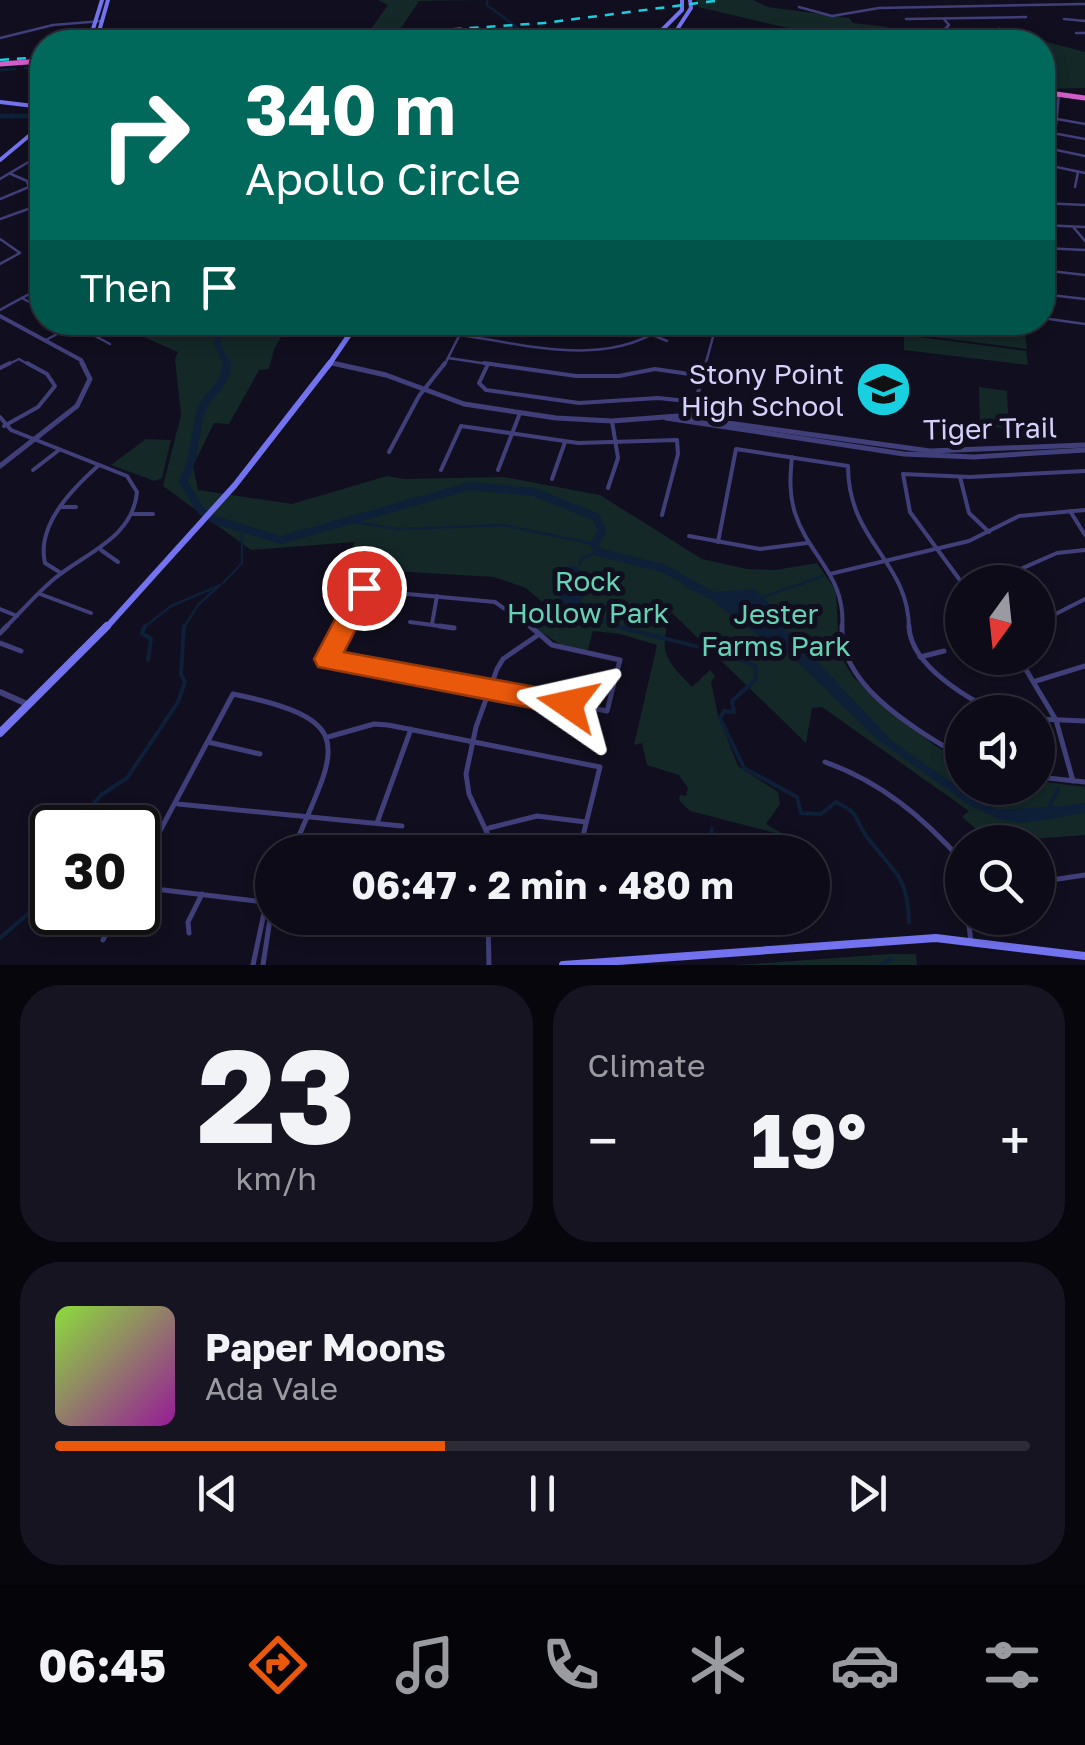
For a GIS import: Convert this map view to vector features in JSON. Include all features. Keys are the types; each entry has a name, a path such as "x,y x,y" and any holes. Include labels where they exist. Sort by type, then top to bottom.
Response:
{"highway":[{"path":"0,66 30,64"},
{"path":"1055,93 1085,98"}],"main road":[{"path":"96,30 105,0"},
{"path":"676,30 691,8 690,0"},
{"path":"663,30 683,3"},
{"path":"0,102 30,106"},
{"path":"0,162 30,137"},
{"path":"0,734 282,432 350,335"},
{"path":"562,965 936,938 1066,958 1085,956"}],"street":[{"path":"886,8 888,0"},
{"path":"965,0 966,7"},
{"path":"799,7 850,16 886,8 1085,4"},
{"path":"945,8 954,18"},
{"path":"906,20 1026,17"},
{"path":"944,18 949,26 945,30"},
{"path":"1064,19 1085,21"},
{"path":"38,30 99,21"},
{"path":"0,39 30,32"},
{"path":"1076,33 1085,33"},
{"path":"1055,125 1060,94"},
{"path":"1057,119 1085,124"},
{"path":"1055,134 1085,140"},
{"path":"1055,149 1085,156"},
{"path":"0,179 30,162"},
{"path":"1055,167 1085,173"},
{"path":"1075,187 1078,172"},
{"path":"0,198 29,187 26,181 11,174"},
{"path":"1055,204 1085,205"},
{"path":"0,219 30,209"},
{"path":"1055,227 1085,227"},
{"path":"1074,228 1085,241"},
{"path":"0,238 20,254 0,264"},
{"path":"1055,249 1085,250"},
{"path":"1055,272 1085,275"},
{"path":"30,294 0,313 30,331"},
{"path":"1055,296 1085,299"},
{"path":"22,298 30,302"},
{"path":"1055,320 1085,324"},
{"path":"0,466 77,406 90,382 84,363 37,335"},
{"path":"46,340 54,335"},
{"path":"92,335 110,344"},
{"path":"389,452 425,390 439,376 460,335 593,351 627,348 655,336 667,341"},
{"path":"691,420 713,335"},
{"path":"448,358 576,376 619,376 653,369 703,376"},
{"path":"0,368 20,359 47,374 55,386 38,407 4,426"},
{"name":"Tiger Trail","path":"332,363 386,375 464,404 520,413 612,421 691,420 916,455 974,457 1085,448"},
{"path":"488,364 479,383 486,390 579,402 658,398 696,402"},
{"path":"498,470 520,413"},
{"path":"0,417 4,426 134,482 137,494 132,514 120,534 61,573 0,633"},
{"path":"608,488 618,458 612,421"},
{"path":"441,470 461,426 564,442 678,440 662,515"},
{"path":"552,479 564,442"},
{"path":"718,542 736,449 848,466 846,489 853,516 906,597 909,638 920,658 964,695"},
{"path":"34,470 59,450"},
{"path":"792,457 790,498 807,543 844,601 842,647 851,666 913,723 945,745"},
{"path":"61,573 45,563 41,554 70,490 99,465"},
{"path":"948,565 910,512 903,474 960,477 1085,471"},
{"path":"960,477 969,513 989,532"},
{"path":"60,507 76,507"},
{"path":"830,574 936,550 989,532 1019,516 1085,510"},
{"path":"1070,511 1085,536"},
{"path":"132,514 153,514"},
{"path":"689,536 760,549 807,543"},
{"path":"101,550 118,562"},
{"path":"1031,565 1056,554 1085,550"},
{"path":"338,583 494,602 514,612 538,635 564,650 620,660 607,711 327,659 364,588"},
{"path":"40,594 91,613"},
{"path":"432,624 437,596"},
{"path":"1055,614 1085,599"},
{"path":"0,609 17,616"},
{"path":"410,622 454,628"},
{"path":"490,835 468,786 467,763 490,689 504,659 538,635"},
{"path":"0,643 21,651"},
{"path":"920,658 944,651"},
{"path":"1036,681 1085,666"},
{"path":"1032,675 1056,720 1073,781"},
{"path":"0,692 30,705"},
{"path":"160,833 233,694 300,708 322,726 328,737 328,768 299,835"},
{"path":"1056,720 1085,721"},
{"path":"328,737 374,724 600,766 583,835"},
{"path":"377,823 411,729"},
{"path":"208,742 260,754"},
{"path":"825,762 860,772 890,792 945,841"},
{"path":"1055,779 1085,782"},
{"path":"176,804 402,826"},
{"path":"488,828 535,814 586,822"},
{"path":"1055,879 1085,875"},
{"path":"160,889 255,902"},
{"path":"189,933 188,922 202,894"},
{"path":"104,940 106,935"},
{"path":"253,965 259,935"},
{"path":"263,965 267,935"},
{"path":"488,935 489,965"},
{"path":"969,935 970,942"}],"green space":[{"path":"378,0 481,0 419,1 400,30 370,30 388,5"},
{"path":"695,0 753,0 768,7 888,27 796,30 698,7 700,4"},
{"path":"1055,44 1085,52 1085,88 1055,89"},
{"path":"139,335 282,335 269,369 259,370 229,424 214,423 193,466 198,490 292,504 387,476 504,477 600,495 702,559 747,569 775,570 817,563 836,591 839,654 854,678 945,751 945,794 822,707 812,708 806,743 671,612 665,637 669,661 692,687 710,670 715,676 711,682 718,715 738,766 778,792 780,804 766,824 785,835 690,811 679,800 680,795 686,796 688,788 679,775 647,765 642,743 634,745 657,645 593,631 587,652 566,648 536,629 557,615 526,588 494,577 392,571 345,561 355,542 251,550 163,486 181,415 175,359 178,352"},
{"path":"904,335 1026,351 1028,365 904,350"},
{"path":"918,335 1025,335 1027,349"},
{"path":"979,387 1007,391 1009,429 980,425"},
{"path":"146,439 171,440 162,478 155,481 111,465"},
{"path":"1055,783 1085,787 1085,835 1055,837 1055,825 972,825 962,817 969,811 961,805 1055,805"},
{"path":"916,954 917,965 737,965"}],"water":[{"path":"574,566 586,576 581,607 605,620 604,624 586,623 563,612 555,574 562,567"},
{"path":"689,578 714,592 755,589 772,606 761,613 790,633 893,742 945,778 945,788 877,739 786,651 766,641 712,600 684,586"},
{"path":"969,805 989,805 998,810 1059,806 1065,817 1022,823 999,819"}],"waterway":[{"path":"487,0 487,5 521,30"},
{"path":"499,30 513,28"},
{"path":"25,68 30,68"},
{"path":"0,70 15,69"},
{"path":"0,116 30,116"},
{"path":"219,335 217,343 227,365"},
{"path":"227,365 220,385 201,411 183,482 201,511 215,520 281,540 470,486 534,492 596,517 602,531 594,544 598,552 665,569 695,586"},
{"path":"344,521 399,529 503,525 594,544"},
{"path":"223,583 242,563 242,529"},
{"path":"580,564 582,558 598,552"},
{"path":"763,597 823,576"},
{"path":"184,628 198,605 220,585"},
{"path":"145,627 171,606 216,587"},
{"path":"610,624 625,629"},
{"path":"617,626 704,648 755,666 756,679 732,701 734,712 724,711 720,718 744,768 797,797 801,813 821,814 836,802 854,814 902,883 909,922"},
{"path":"145,627 142,633 151,639 148,660"},
{"path":"93,805 127,778 178,702 185,682 181,675 184,628"},
{"path":"1050,806 1058,789"},
{"path":"1055,812 1085,808"},
{"path":"711,835 712,829"},
{"path":"0,938 30,912"},
{"path":"882,965 891,959"}],"railway":[{"path":"442,30 544,23 722,0"},
{"path":"0,60 30,58"}],"place":[{"name":"Stony Point High School","path":"883,389"}],"route":[{"path":"364,588 327,659 568,704"}],"park label":[{"name":"Rock Hollow Park","path":"588,596"},
{"name":"Jester Farms Park","path":"776,629"}]}
